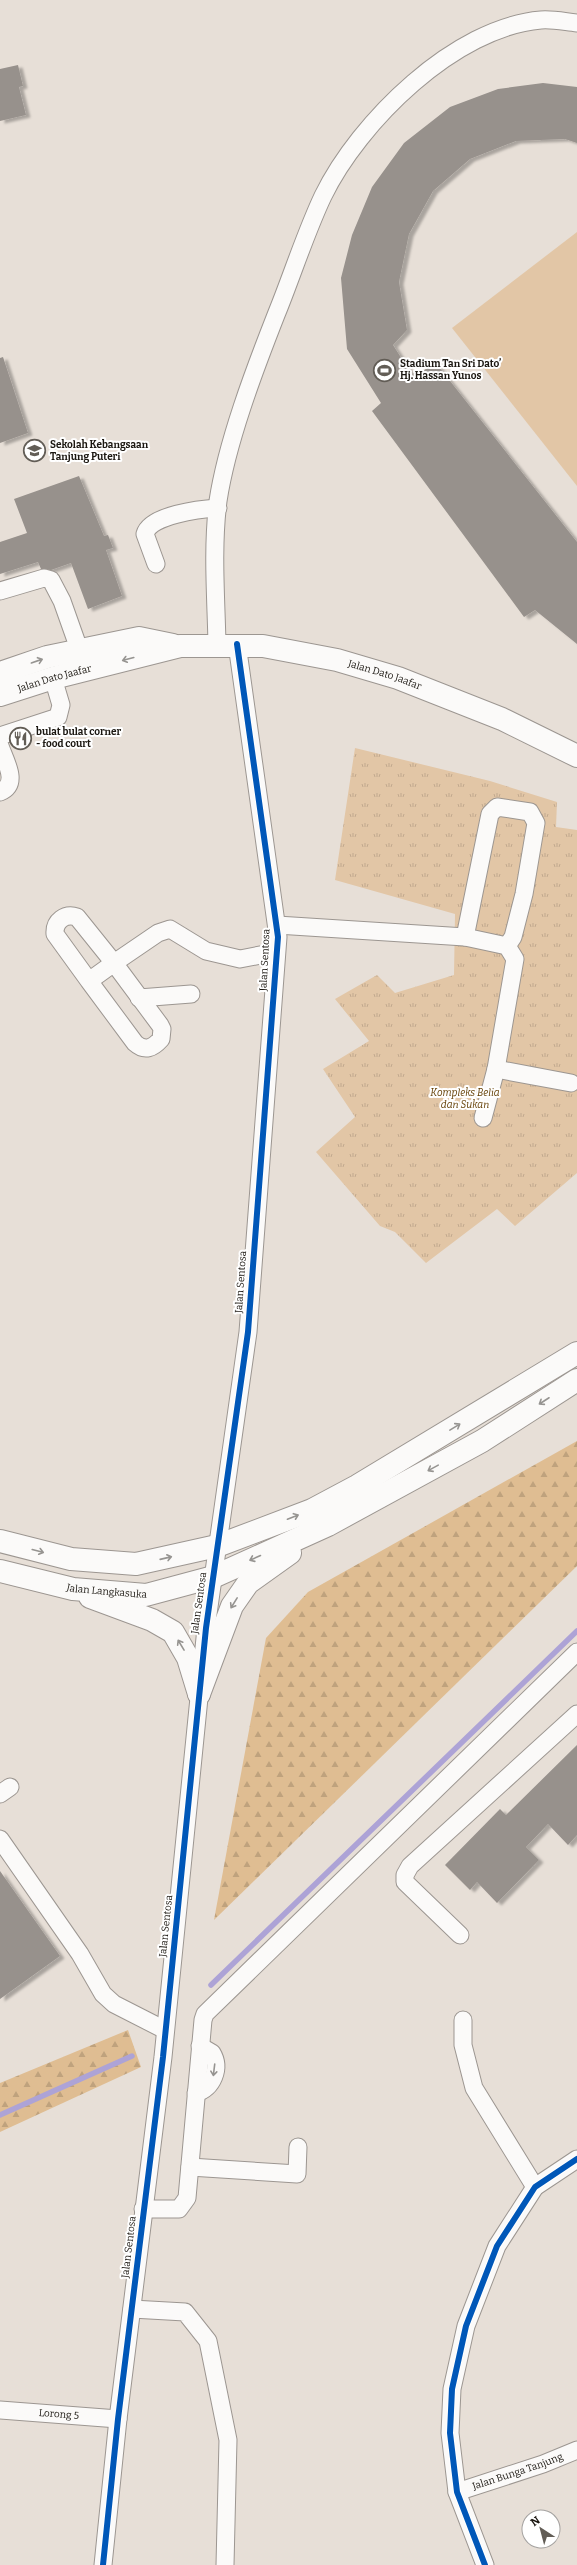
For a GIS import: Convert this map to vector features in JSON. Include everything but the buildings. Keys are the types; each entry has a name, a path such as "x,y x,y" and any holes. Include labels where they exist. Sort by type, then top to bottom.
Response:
{"main road":[{"name":"Jalan Dato Jaafar","path":"0,673 47,657 79,649 139,638 180,646"},
{"name":"Jalan Dato Jaafar","path":"0,695 53,678 180,646 227,644 292,650 336,660 398,678 502,719 577,756"},
{"path":"0,1541 71,1559 136,1564 217,1546 312,1510 357,1486 577,1353"},
{"path":"200,1694 232,1606 248,1583 328,1525 482,1441 577,1380"},
{"name":"Jalan Langkasuka","path":"0,1571 73,1589 146,1595 213,1577 328,1525"},
{"path":"73,1589 127,1613 152,1620 173,1632 188,1658 200,1694"}],"street":[{"name":"Jalan Sentosa","path":"103,2565 118,2419 165,2030 213,1577 248,1332 276,952 277,925 227,644 214,550 218,508 229,450 268,336 323,196 353,146 383,110 419,77 456,52 496,31 541,20 577,23"},
{"path":"156,564 145,534 151,525 189,510 218,508"},
{"path":"0,591 44,578 51,580 62,601 79,649"},
{"path":"0,736 58,717 61,705 53,678"},
{"path":"0,746 11,777 11,784 8,789 0,792"},
{"path":"465,937 490,814 497,807 530,812 536,824 524,894 513,937 507,946"},
{"path":"72,916 81,920 114,963 162,1029 161,1039 149,1048 144,1048 135,1043 55,934 56,923 62,918 72,916"},
{"path":"277,925 465,937 507,946 515,959 496,1069 483,1118"},
{"path":"89,981 158,933 170,929 206,952 240,959 276,952"},
{"path":"139,998 191,994"},
{"path":"496,1069 571,1083"},
{"path":"143,2209 178,2209 187,2198 203,2020 209,2010 577,1652"},
{"path":"460,1935 405,1882 405,1875 410,1866 577,1714"},
{"path":"0,1839 80,1954 103,1994 114,2004 165,2030"},
{"path":"463,2020 463,2045 474,2088 534,2187"},
{"path":"190,2167 297,2174 298,2147"},
{"path":"485,2565 457,2492 450,2433 452,2389 466,2326 497,2246 534,2187 577,2159"},
{"path":"132,2309 185,2312 208,2341 228,2440 225,2565"},
{"name":"Lorong 5","path":"0,2410 118,2419"},
{"name":"Jalan Bunga Tanjung","path":"457,2492 543,2464 577,2450"}],"green space":[{"path":"577,232 577,486 452,328"},
{"name":"Kompleks Belia dan Sukan","path":"355,748 490,781 557,802 556,827 577,830 577,1173 515,1226 497,1209 426,1263 395,1232 380,1226 316,1152 355,1117 323,1069 369,1041 335,999 377,975 395,993 454,975 455,914 335,880"},
{"path":"577,1441 577,1566 214,1920 266,1638 308,1592"},
{"path":"128,2030 141,2067 0,2132 0,2083"}],"waterway":[{"path":"211,1985 577,1631"},
{"path":"0,2115 132,2056"}],"cycle path":[{"path":"103,2565 118,2419 163,2057 206,1628 248,1332 278,937 237,644"},
{"path":"485,2565 457,2492 450,2433 452,2389 466,2326 497,2246 535,2187 577,2159"}],"place":[{"name":"Stadium Tan Sri Dato’ Hj. Hassan Yunos","path":"384,370"},
{"name":"Sekolah Kebangsaan Tanjung Puteri","path":"35,451"},
{"name":"bulat bulat corner - food court","path":"21,738"}]}
